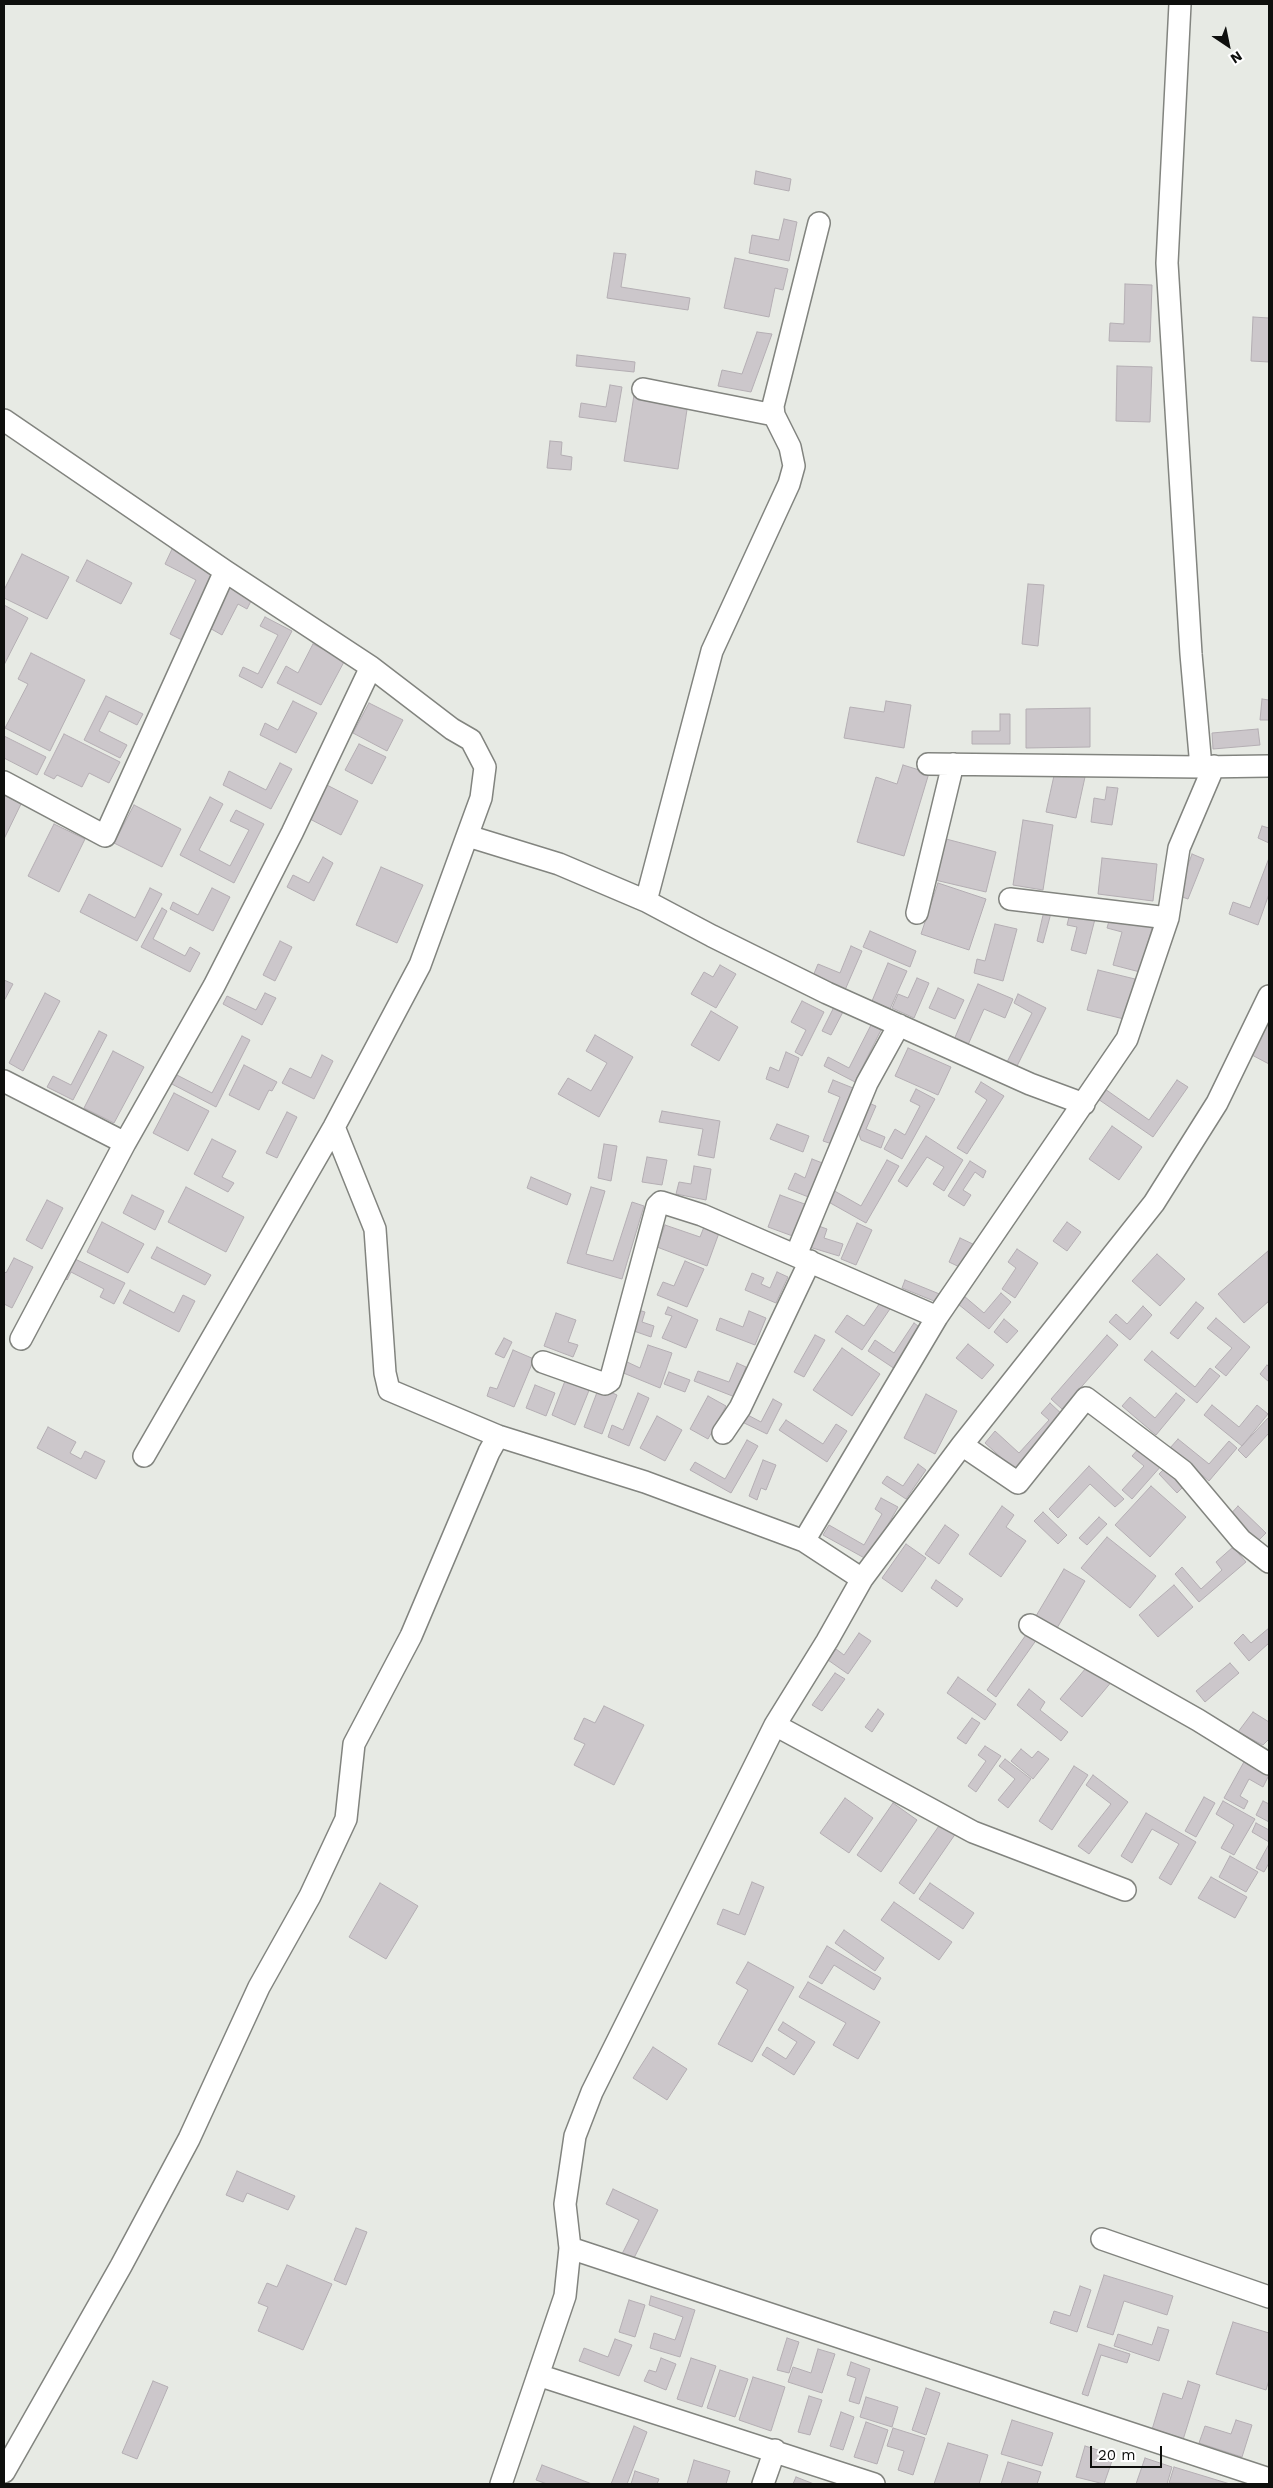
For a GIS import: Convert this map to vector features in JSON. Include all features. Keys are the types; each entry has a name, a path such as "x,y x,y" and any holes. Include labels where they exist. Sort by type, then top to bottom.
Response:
{"street":[{"path":"804,1542 937,1317 1127,1039 1168,918 1179,848 1207,767 1191,654 1167,263 1180,4"},
{"path":"646,901 712,651 789,484 794,466 790,447 774,415 773,406 819,223"},
{"path":"643,389 774,415"},
{"path":"4,420 225,571 371,666 470,740 485,767 481,798 420,965 334,1127 144,1456"},
{"path":"4,782 105,836 225,571"},
{"path":"21,1339 125,1143 214,986 292,833 371,666"},
{"path":"928,764 1269,766"},
{"path":"917,913 953,764"},
{"path":"468,836 559,864 646,901 828,993 1030,1084 1084,1104"},
{"path":"1010,899 1168,918"},
{"path":"501,2484 565,2296 570,2248 565,2204 575,2136 592,2092 775,1725 828,1641 862,1579 962,1445 1154,1203 1217,1103 1269,996"},
{"path":"723,1433 740,1408 803,1258 867,1084 899,1025"},
{"path":"4,1081 125,1143"},
{"path":"334,1127 375,1229 386,1373 389,1390 498,1436 645,1482 804,1542 862,1579"},
{"path":"543,1362 605,1384 610,1382 657,1206 661,1202 702,1215 937,1317"},
{"path":"962,1445 1018,1483 1086,1398 1183,1471 1241,1540 1269,1562"},
{"path":"4,2472 121,2266 190,2139 259,1987 310,1896 346,1819 354,1744 410,1636 489,1452 498,1436"},
{"path":"1030,1625 1190,1716 1269,1764"},
{"path":"775,1725 973,1832 1125,1890"},
{"path":"1102,2239 1269,2297"},
{"path":"570,2248 1269,2479"},
{"path":"538,2375 775,2450 874,2484"},
{"path":"763,2484 775,2450"}],"building":[{"path":"756,171 791,179 789,191 754,184"},
{"path":"784,219 797,222 789,261 749,253 752,235 779,240"},
{"path":"614,253 626,254 621,287 690,298 688,310 607,298"},
{"path":"735,258 788,269 783,290 775,288 769,317 724,308"},
{"path":"1125,284 1152,285 1150,342 1109,341 1110,323 1124,324"},
{"path":"1253,317 1269,318 1269,362 1251,361"},
{"path":"757,332 772,334 751,392 718,386 722,370 742,374"},
{"path":"577,355 635,362 634,372 576,366"},
{"path":"1117,366 1152,367 1150,422 1116,421"},
{"path":"610,385 622,387 616,422 579,417 581,403 606,407"},
{"path":"634,395 688,403 678,469 624,461"},
{"path":"550,441 562,442 561,455 572,457 571,470 547,468"},
{"path":"173,547 217,569 182,640 170,634 196,580 165,564"},
{"path":"22,554 69,577 47,619 4,598 4,590"},
{"path":"87,560 132,583 121,604 76,581"},
{"path":"1028,584 1044,585 1038,646 1022,644"},
{"path":"228,586 252,599 247,609 238,604 222,635 206,626"},
{"path":"4,605 28,618 4,665"},
{"path":"265,617 292,631 262,688 239,676 243,667 258,674 278,635 260,626"},
{"path":"313,644 345,660 321,705 277,683 286,666 298,673"},
{"path":"31,653 85,680 50,751 5,728 28,684 18,679"},
{"path":"106,696 143,714 137,725 109,711 99,731 127,745 120,758 84,740"},
{"path":"1262,699 1269,700 1269,720 1260,720"},
{"path":"293,701 317,713 296,753 260,735 265,723 278,730"},
{"path":"886,701 911,705 904,748 844,738 850,707 884,712"},
{"path":"369,703 403,720 387,751 353,733"},
{"path":"1090,708 1090,747 1026,748 1026,709"},
{"path":"1000,714 1010,714 1010,744 972,744 972,731 1000,731"},
{"path":"1258,729 1260,745 1213,749 1212,733"},
{"path":"64,734 120,762 109,783 89,773 82,787 57,775 54,779 44,774"},
{"path":"4,736 46,757 37,775 4,758"},
{"path":"359,744 386,757 372,784 345,770"},
{"path":"280,763 292,769 271,809 223,785 229,771 266,790"},
{"path":"903,765 929,773 904,856 857,842 876,777 897,784"},
{"path":"1055,771 1085,777 1076,818 1046,812"},
{"path":"323,783 358,801 341,835 306,817"},
{"path":"1107,787 1118,788 1112,825 1091,822 1094,798 1105,800"},
{"path":"4,795 21,804 4,839"},
{"path":"210,797 223,804 199,850 230,866 249,830 230,821 236,810 264,824 234,883 180,855"},
{"path":"134,805 181,829 162,867 114,843"},
{"path":"1023,820 1053,825 1043,890 1013,885"},
{"path":"54,824 85,839 59,892 28,876"},
{"path":"1262,826 1269,828 1269,843 1258,838"},
{"path":"946,839 996,852 986,892 935,880"},
{"path":"1192,854 1204,859 1188,899 1177,895"},
{"path":"323,857 333,863 314,901 287,887 293,875 309,883"},
{"path":"1102,858 1157,864 1153,901 1098,894"},
{"path":"1269,858 1269,894 1258,925 1229,914 1233,902 1250,908"},
{"path":"381,867 423,885 397,943 356,925"},
{"path":"938,883 986,899 969,950 921,934"},
{"path":"150,888 162,894 137,941 80,912 89,894 135,918"},
{"path":"212,888 230,897 213,931 170,909 173,902 198,915"},
{"path":"162,908 167,911 153,939 185,956 190,947 200,953 190,972 141,947"},
{"path":"1044,911 1051,913 1043,943 1037,941"},
{"path":"1070,913 1095,919 1086,954 1071,950 1077,927 1067,925"},
{"path":"1111,914 1153,924 1140,972 1113,965 1122,932 1107,928"},
{"path":"995,924 1017,929 1003,981 974,973 977,959 985,961"},
{"path":"870,931 916,951 910,967 863,947"},
{"path":"280,941 292,947 275,981 263,975"},
{"path":"851,946 862,951 845,990 813,976 818,964 840,973"},
{"path":"888,963 907,971 890,1009 872,1001"},
{"path":"720,965 736,974 716,1008 691,994 704,972 713,977"},
{"path":"1098,970 1135,979 1124,1019 1087,1010"},
{"path":"917,978 929,983 914,1018 892,1008 898,994 908,998"},
{"path":"4,980 13,984 4,1001"},
{"path":"978,984 1013,999 1005,1018 984,1009 967,1047 953,1042"},
{"path":"938,988 964,1000 955,1019 929,1008"},
{"path":"45,993 60,1001 23,1071 9,1063"},
{"path":"265,993 276,998 262,1025 223,1004 227,996 256,1010"},
{"path":"1018,994 1046,1008 1016,1068 1006,1064 1032,1013 1014,1003"},
{"path":"802,1001 824,1012 802,1056 795,1052 806,1030 791,1022"},
{"path":"835,1005 844,1010 831,1035 822,1031"},
{"path":"711,1011 738,1027 719,1061 691,1045"},
{"path":"1269,1015 1269,1064 1250,1054"},
{"path":"871,1025 881,1030 855,1082 824,1066 828,1057 849,1068"},
{"path":"99,1031 107,1035 73,1100 47,1087 53,1076 71,1085"},
{"path":"595,1035 633,1057 599,1117 558,1094 568,1078 591,1091 607,1063 586,1051"},
{"path":"242,1036 250,1040 216,1107 168,1082 173,1073 212,1093"},
{"path":"908,1048 951,1067 938,1095 895,1076"},
{"path":"113,1051 144,1067 114,1123 84,1108"},
{"path":"786,1052 799,1058 788,1088 766,1079 770,1067 779,1071"},
{"path":"322,1055 333,1061 314,1099 282,1083 290,1068 311,1078"},
{"path":"244,1065 277,1082 272,1091 269,1090 259,1110 229,1095"},
{"path":"833,1080 853,1088 832,1144 823,1141 840,1097 828,1092"},
{"path":"1177,1080 1188,1087 1153,1137 1098,1099 1105,1089 1149,1120"},
{"path":"981,1082 1004,1096 967,1154 957,1148 987,1100 975,1092"},
{"path":"916,1089 935,1099 902,1159 884,1149 895,1129 905,1135 920,1106 910,1101"},
{"path":"174,1093 209,1111 188,1151 153,1133"},
{"path":"866,1102 876,1106 866,1129 885,1137 881,1148 861,1140 857,1129"},
{"path":"662,1111 720,1121 714,1158 698,1155 703,1129 659,1122"},
{"path":"287,1112 297,1117 277,1158 266,1153"},
{"path":"777,1124 809,1136 803,1152 770,1139"},
{"path":"1112,1126 1142,1147 1119,1180 1089,1159"},
{"path":"926,1136 963,1160 944,1191 933,1184 944,1167 927,1157 907,1187 898,1181"},
{"path":"212,1139 236,1151 222,1177 234,1183 228,1192 194,1174"},
{"path":"604,1144 617,1146 611,1181 598,1178"},
{"path":"647,1157 667,1160 662,1185 642,1182"},
{"path":"812,1159 825,1164 811,1198 788,1189 795,1173 805,1178"},
{"path":"887,1160 899,1166 866,1223 825,1200 831,1189 861,1206"},
{"path":"970,1161 986,1171 983,1178 975,1172 963,1190 971,1195 964,1206 948,1196"},
{"path":"694,1166 711,1169 706,1200 676,1194 679,1182 691,1184"},
{"path":"531,1177 571,1194 567,1205 527,1188"},
{"path":"186,1187 244,1217 226,1252 168,1222"},
{"path":"591,1187 605,1191 586,1254 613,1261 632,1202 644,1206 622,1279 567,1263"},
{"path":"132,1195 164,1211 155,1230 123,1213"},
{"path":"780,1195 810,1206 798,1238 768,1227"},
{"path":"47,1200 63,1208 42,1249 26,1240"},
{"path":"102,1222 144,1244 128,1273 87,1252"},
{"path":"1067,1222 1081,1232 1067,1251 1053,1241"},
{"path":"857,1223 872,1230 856,1265 841,1259"},
{"path":"813,1224 827,1229 824,1238 843,1244 839,1256 806,1246"},
{"path":"665,1225 700,1237 704,1227 719,1233 707,1266 657,1247"},
{"path":"960,1238 977,1246 966,1270 949,1262"},
{"path":"157,1247 211,1275 205,1285 151,1258"},
{"path":"1017,1249 1038,1263 1015,1298 1002,1289 1016,1268 1008,1262"},
{"path":"1268,1251 1269,1301 1244,1323 1218,1294"},
{"path":"1157,1254 1185,1279 1160,1306 1132,1281"},
{"path":"14,1258 33,1267 12,1308 4,1304 4,1271 6,1273"},
{"path":"73,1258 125,1283 114,1304 100,1297 104,1289 71,1272 67,1280 63,1276"},
{"path":"685,1261 704,1269 687,1307 657,1295 663,1282 674,1286"},
{"path":"777,1272 788,1277 776,1303 745,1290 752,1273 764,1278 761,1284 770,1288"},
{"path":"905,1280 942,1295 939,1303 902,1288"},
{"path":"130,1290 174,1313 183,1295 195,1301 179,1332 123,1303"},
{"path":"1001,1293 1011,1302 989,1329 958,1304 964,1296 984,1313"},
{"path":"884,1297 894,1303 862,1350 835,1332 847,1315 864,1326"},
{"path":"1196,1302 1204,1308 1178,1339 1170,1333"},
{"path":"1143,1306 1152,1315 1130,1340 1109,1322 1116,1314 1127,1324"},
{"path":"668,1307 698,1320 686,1348 662,1338 672,1316 665,1314"},
{"path":"638,1310 645,1312 642,1322 654,1326 651,1337 631,1330"},
{"path":"749,1311 766,1318 755,1345 716,1330 720,1318 743,1327"},
{"path":"556,1313 576,1320 568,1342 578,1345 573,1357 544,1346"},
{"path":"1216,1318 1250,1347 1226,1376 1215,1367 1232,1348 1207,1328"},
{"path":"1004,1319 1018,1331 1007,1343 994,1332"},
{"path":"914,1323 922,1329 895,1369 868,1351 875,1340 894,1353"},
{"path":"815,1335 825,1340 804,1377 794,1372"},
{"path":"1107,1335 1118,1345 1062,1409 1051,1399"},
{"path":"504,1338 512,1342 504,1358 495,1354"},
{"path":"968,1344 994,1365 982,1379 956,1358"},
{"path":"648,1345 672,1353 660,1388 621,1372 625,1361 640,1368"},
{"path":"842,1348 880,1374 852,1416 813,1390"},
{"path":"513,1350 534,1359 514,1407 487,1396 490,1387 497,1389"},
{"path":"1152,1351 1195,1387 1210,1368 1220,1376 1197,1403 1144,1360"},
{"path":"737,1363 746,1367 735,1397 694,1381 698,1371 729,1382"},
{"path":"1267,1365 1269,1367 1269,1382 1260,1374"},
{"path":"669,1372 690,1380 685,1392 664,1384"},
{"path":"568,1373 592,1383 575,1425 552,1415"},
{"path":"535,1385 555,1393 546,1416 526,1408"},
{"path":"599,1387 617,1395 602,1434 584,1427"},
{"path":"638,1393 649,1398 629,1446 608,1437 612,1425 623,1430"},
{"path":"1176,1393 1185,1400 1156,1435 1122,1406 1130,1397 1155,1418"},
{"path":"926,1394 957,1411 935,1454 904,1438"},
{"path":"708,1396 726,1406 708,1439 690,1429"},
{"path":"773,1399 782,1404 767,1434 740,1421 744,1413 761,1422"},
{"path":"1050,1403 1065,1417 1016,1471 985,1443 995,1431 1019,1453 1049,1420 1041,1413"},
{"path":"1212,1405 1239,1427 1257,1405 1268,1414 1242,1446 1204,1415"},
{"path":"657,1416 682,1430 665,1461 640,1448"},
{"path":"1269,1417 1269,1433 1246,1458 1238,1450"},
{"path":"786,1420 823,1444 836,1424 847,1431 827,1462 779,1430"},
{"path":"48,1427 76,1442 70,1453 81,1459 85,1451 105,1461 96,1479 37,1448"},
{"path":"1178,1439 1209,1464 1229,1441 1237,1448 1209,1481 1170,1448"},
{"path":"747,1440 758,1446 731,1493 690,1470 695,1462 725,1479"},
{"path":"1141,1446 1162,1465 1132,1499 1122,1490 1144,1466 1132,1456"},
{"path":"763,1460 776,1465 766,1490 761,1488 757,1500 749,1496"},
{"path":"918,1464 926,1470 906,1499 882,1483 887,1476 903,1486"},
{"path":"1089,1466 1124,1499 1115,1507 1090,1484 1058,1518 1049,1509"},
{"path":"1167,1466 1185,1485 1177,1493 1159,1474"},
{"path":"1151,1486 1186,1517 1150,1557 1115,1525"},
{"path":"881,1498 898,1507 868,1560 823,1535 829,1525 864,1545 882,1514 875,1509"},
{"path":"1002,1506 1014,1515 1006,1527 1026,1541 1001,1577 969,1554"},
{"path":"1238,1506 1266,1533 1255,1544 1228,1517"},
{"path":"1043,1512 1067,1535 1058,1544 1034,1521"},
{"path":"1099,1517 1107,1524 1087,1545 1079,1538"},
{"path":"945,1525 959,1535 939,1564 925,1554"},
{"path":"1107,1537 1156,1576 1130,1608 1081,1568"},
{"path":"906,1544 926,1558 902,1592 882,1578"},
{"path":"1233,1547 1246,1562 1199,1602 1175,1574 1182,1567 1201,1589 1222,1570 1216,1562"},
{"path":"1064,1569 1085,1581 1057,1628 1036,1616"},
{"path":"936,1580 963,1599 957,1607 931,1588"},
{"path":"1174,1585 1193,1607 1158,1637 1139,1615"},
{"path":"1269,1628 1269,1643 1249,1661 1234,1643 1243,1634 1251,1643"},
{"path":"1028,1632 1037,1639 996,1697 987,1690"},
{"path":"859,1633 871,1641 848,1674 828,1660 836,1649 844,1655"},
{"path":"1091,1662 1113,1680 1082,1717 1060,1699"},
{"path":"1230,1663 1239,1673 1205,1702 1196,1691"},
{"path":"835,1673 845,1679 822,1711 812,1705"},
{"path":"958,1677 996,1704 985,1720 947,1693"},
{"path":"1029,1689 1045,1702 1040,1710 1068,1732 1061,1741 1017,1705"},
{"path":"604,1706 644,1725 614,1785 574,1765 585,1744 574,1739 584,1718 595,1723"},
{"path":"878,1709 884,1714 872,1732 865,1727"},
{"path":"1253,1712 1269,1722 1269,1739 1263,1745 1238,1732"},
{"path":"972,1718 980,1723 966,1744 957,1738"},
{"path":"985,1746 1001,1756 976,1792 968,1786 986,1761 978,1755"},
{"path":"1021,1749 1032,1758 1038,1751 1049,1759 1033,1779 1011,1761"},
{"path":"1005,1759 1031,1779 1008,1808 998,1800 1015,1779 999,1766"},
{"path":"1245,1760 1269,1775 1263,1787 1249,1779 1240,1796 1248,1801 1244,1809 1224,1798"},
{"path":"1074,1766 1088,1775 1052,1830 1039,1821"},
{"path":"1093,1775 1128,1802 1089,1854 1078,1846 1111,1804 1086,1785"},
{"path":"1204,1797 1215,1803 1196,1837 1185,1831"},
{"path":"845,1798 873,1818 849,1853 820,1833"},
{"path":"1223,1801 1255,1819 1234,1855 1221,1848 1234,1825 1216,1814"},
{"path":"1263,1801 1269,1804 1269,1822 1256,1815"},
{"path":"893,1803 917,1820 881,1872 857,1855"},
{"path":"1146,1813 1196,1842 1171,1885 1159,1878 1179,1844 1152,1829 1132,1863 1121,1856"},
{"path":"941,1823 956,1833 914,1894 899,1883"},
{"path":"1256,1823 1269,1830 1269,1842 1252,1832"},
{"path":"1269,1844 1269,1863 1264,1872 1256,1868"},
{"path":"1230,1856 1258,1872 1246,1892 1219,1877"},
{"path":"1211,1877 1247,1897 1235,1918 1198,1898"},
{"path":"752,1882 764,1887 745,1935 717,1924 723,1909 739,1915"},
{"path":"380,1883 418,1906 386,1959 349,1937"},
{"path":"930,1883 974,1913 963,1929 919,1899"},
{"path":"894,1902 952,1942 939,1960 881,1920"},
{"path":"844,1930 884,1958 875,1971 835,1943"},
{"path":"827,1946 881,1978 874,1990 834,1965 822,1984 809,1977"},
{"path":"748,1962 794,1987 752,2062 718,2044 748,1990 736,1983"},
{"path":"808,1982 880,2022 858,2059 833,2045 846,2023 799,1997"},
{"path":"783,2022 815,2042 794,2075 762,2055 767,2047 786,2059 797,2042 778,2030"},
{"path":"653,2047 687,2069 667,2100 633,2078"},
{"path":"237,2171 295,2196 288,2210 247,2193 243,2202 226,2195"},
{"path":"613,2189 658,2210 633,2260 622,2254 639,2220 606,2204"},
{"path":"356,2228 367,2232 346,2285 334,2280"},
{"path":"287,2265 332,2284 303,2350 258,2331 268,2307 258,2303 267,2283 277,2287"},
{"path":"1104,2275 1173,2296 1167,2315 1124,2301 1113,2335 1087,2327"},
{"path":"1080,2286 1091,2290 1077,2332 1050,2323 1054,2311 1070,2316"},
{"path":"651,2296 695,2310 680,2357 650,2348 654,2333 675,2340 683,2317 649,2305"},
{"path":"629,2300 645,2305 635,2337 619,2332"},
{"path":"1233,2322 1269,2333 1269,2380 1266,2390 1216,2374"},
{"path":"1158,2327 1169,2330 1159,2361 1114,2346 1118,2334 1152,2345"},
{"path":"787,2338 799,2342 789,2373 777,2370"},
{"path":"615,2339 632,2345 619,2376 579,2361 584,2348 608,2357"},
{"path":"1099,2344 1130,2354 1127,2363 1101,2355 1088,2396 1082,2394"},
{"path":"818,2349 835,2354 822,2393 788,2382 793,2367 811,2373"},
{"path":"661,2358 676,2364 666,2390 644,2381 649,2370 656,2372"},
{"path":"691,2358 716,2366 702,2407 677,2399"},
{"path":"851,2362 870,2369 859,2404 849,2401 856,2378 847,2375"},
{"path":"720,2370 748,2379 735,2417 707,2408"},
{"path":"753,2377 785,2387 771,2431 739,2420"},
{"path":"153,2381 168,2387 137,2459 122,2453"},
{"path":"1188,2381 1200,2385 1182,2443 1151,2433 1163,2393 1182,2399"},
{"path":"926,2388 940,2393 926,2435 912,2430"},
{"path":"809,2396 822,2400 810,2435 798,2432"},
{"path":"866,2397 898,2407 892,2427 860,2417"},
{"path":"841,2412 854,2417 843,2450 830,2446"},
{"path":"1012,2420 1053,2433 1042,2466 1001,2454"},
{"path":"1236,2420 1252,2425 1242,2457 1199,2443 1205,2426 1231,2434"},
{"path":"866,2422 888,2430 877,2464 854,2457"},
{"path":"634,2426 647,2432 627,2484 611,2484"},
{"path":"893,2428 925,2438 913,2475 898,2470 904,2451 887,2446"},
{"path":"948,2443 988,2455 979,2484 934,2484"},
{"path":"1085,2446 1114,2455 1104,2484 1076,2477"},
{"path":"1145,2458 1172,2467 1167,2484 1136,2484"},
{"path":"694,2460 730,2471 726,2484 687,2484"},
{"path":"1008,2462 1041,2472 1037,2484 1001,2484"},
{"path":"542,2465 592,2484 547,2484 536,2480"},
{"path":"1174,2467 1230,2484 1169,2483"},
{"path":"635,2471 659,2479 657,2484 631,2484"},
{"path":"796,2477 814,2484 793,2484"}]}
